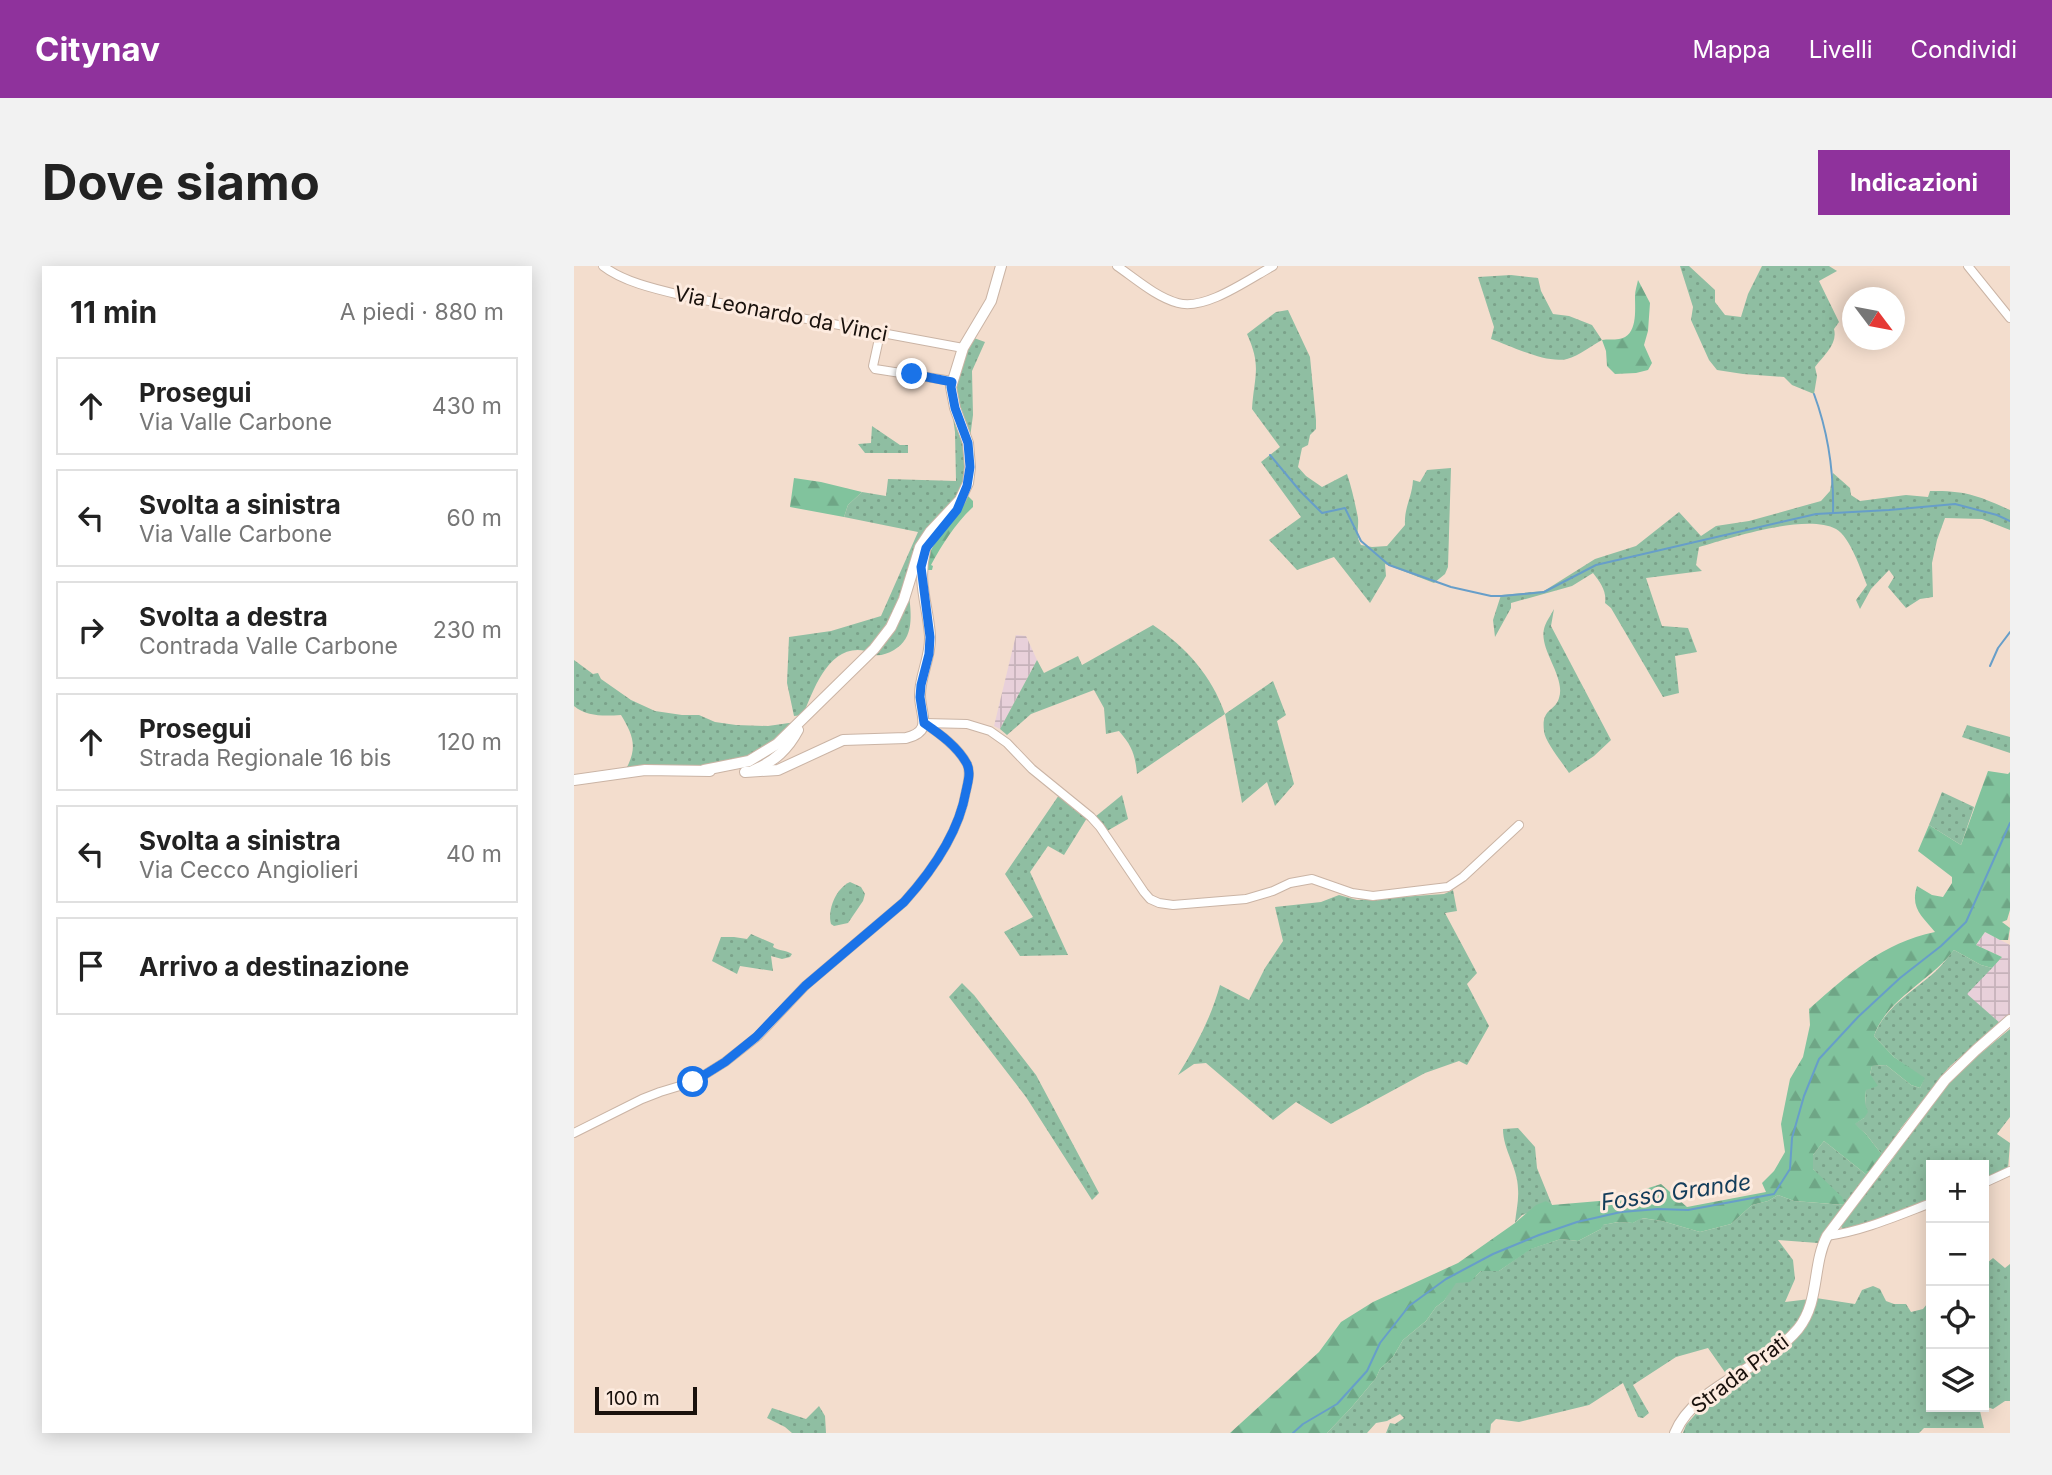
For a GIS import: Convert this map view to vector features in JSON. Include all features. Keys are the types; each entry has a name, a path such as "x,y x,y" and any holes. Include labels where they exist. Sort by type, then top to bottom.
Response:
{"street":[{"name":"Via Leonardo da Vinci","path":"603,266 611,272 651,287 693,298 962,348"},
{"path":"574,780 645,770 704,770 747,766 757,769 792,764 843,740 906,738 916,736 921,731 924,723 921,685 929,654 930,637 921,567 926,548 957,510 968,483 970,456 967,437 955,408 951,387 962,348 991,300 1001,266"},
{"path":"1118,266 1168,299 1181,304 1210,300 1273,266"},
{"path":"1968,266 2010,318"},
{"path":"880,334 873,366 875,369 952,382"},
{"path":"747,766 779,743 882,639 897,616 920,547 930,532 960,500"},
{"path":"792,764 785,760 802,720"},
{"path":"924,723 967,724 990,731 1007,743 1032,769 1091,817 1144,892 1159,903 1173,905 1246,899 1290,883 1312,879 1352,893 1373,897 1448,887 1463,877 1519,825"},
{"path":"574,1133 642,1099 693,1082 725,1062 758,1036 805,986 904,902 917,887 958,822 969,777 967,764 956,749 924,723"},
{"path":"774,766 793,740"},
{"path":"774,766 769,757 779,743"},
{"path":"1827,1236 1945,1080 2010,1020"},
{"path":"1989,1181 2010,1171"},
{"path":"1827,1236 1875,1224 1926,1205"},
{"name":"Strada Prati","path":"1675,1433 1684,1416 1701,1399 1753,1366 1799,1328 1810,1308 1827,1236"}],"shaded area":[{"path":"1016,635 1026,636 1037,660 1000,729 994,726"},
{"path":"1985,932 2010,945 2010,1014 2000,1023 1966,994 2002,957 1976,945"}],"green space":[{"path":"1680,266 1689,266 1715,290 1715,302 1725,315 1741,317 1748,294 1762,266 1829,266 1837,271 1819,281 1839,322 1834,329 1832,344 1815,367 1817,376 1814,394 1792,385 1784,377 1717,370 1709,360 1691,320 1693,307"},
{"path":"1511,275 1538,278 1541,291 1553,314 1569,316 1592,325 1602,340 1576,355 1559,360 1539,357 1491,339 1494,327 1478,277"},
{"path":"1638,280 1650,303 1644,345 1652,363 1648,370 1615,374 1607,366 1602,340 1619,339 1630,333 1634,322"},
{"path":"1288,310 1310,357 1316,420 1316,429 1310,435 1308,445 1302,448 1298,467 1322,487 1347,474 1358,518 1361,545 1387,546 1405,525 1413,480 1420,482 1427,470 1451,468 1448,567 1445,574 1434,583 1385,564 1386,576 1370,603 1334,557 1297,570 1269,540 1301,517 1261,462 1280,447 1252,409 1256,364 1247,334 1276,312"},
{"path":"974,338 985,342 972,371 973,415 964,484 924,535 899,600 874,641 866,651 853,650 833,661 818,681 803,715 794,716 787,683 789,637 831,631 881,616 918,532 844,517 848,505 862,492 886,496 888,479 956,481 950,378"},
{"path":"872,426 900,445 908,445 908,453 865,453 858,444 871,443"},
{"path":"1833,473 1850,488 1851,495 1860,501 1906,495 1928,497 1930,491 1962,493 1980,498 2010,510 2010,530 1982,519 1945,518 1932,563 1933,597 1920,599 1906,608 1888,587 1894,577 1889,570 1871,589 1860,609 1856,600 1867,585 1858,563 1841,533 1823,525 1788,525 1699,547 1696,565 1702,571 1646,578 1662,626 1688,628 1697,652 1675,656 1679,693 1663,697 1611,608 1605,603 1604,591 1593,573 1572,586 1511,603 1511,608 1495,637 1493,620 1501,595 1544,591 1595,559 1636,546 1679,512 1701,536 1716,526 1749,521 1821,501 1830,491"},
{"path":"794,478 862,492 848,505 844,517 790,507"},
{"path":"967,495 973,501 973,507 945,541 931,565 932,570 924,570 933,547 957,515"},
{"path":"909,594 910,625 905,639 891,651 873,655"},
{"path":"1554,609 1551,626 1611,740 1569,773 1544,731 1546,714 1557,702 1560,690 1543,637"},
{"path":"1153,625 1187,653 1205,675 1225,714 1137,774 1132,751 1123,736 1119,731 1106,734 1104,708 1094,690 1031,714 1007,735 1000,729 1037,660 1044,673 1078,656 1082,665"},
{"path":"574,660 593,674 598,673 601,679 631,700 655,711 699,715 715,722 736,725 768,726 796,722 761,749 743,758 693,767 626,769 633,748 629,729 621,715 590,714 574,706"},
{"path":"1273,681 1286,715 1277,721 1294,784 1275,806 1267,782 1242,803 1225,714"},
{"path":"1967,725 2010,737 2010,753 1962,737"},
{"path":"1988,771 2010,772 2010,910 2007,920 2002,922 2010,928 2008,940 2000,940 1985,932 1976,945 2002,957 1992,968 1954,950 1899,1000 1880,1023 1874,1036 1894,1057 1925,1078 1920,1088 1911,1085 1886,1065 1872,1066 1870,1074 1878,1086 1866,1090 1865,1104 1868,1112 1855,1124 1883,1156 1868,1176 1824,1141 1813,1155 1813,1169 1842,1197 1845,1205 1794,1201 1778,1195 1752,1205 1731,1224 1700,1232 1642,1218 1633,1223 1603,1225 1601,1229 1578,1241 1561,1239 1531,1249 1499,1271 1481,1271 1470,1282 1456,1283 1426,1321 1403,1340 1376,1378 1327,1433 1230,1433 1319,1352 1341,1322 1373,1302 1458,1263 1536,1205 1546,1201 1552,1205 1611,1200 1661,1184 1687,1207 1766,1192 1762,1183 1774,1171 1785,1152 1781,1124 1790,1079 1803,1057 1810,1025 1809,1009 1867,961 1899,944 1935,932 1916,906 1917,886 1932,895 1943,897 1952,883 1952,877 1918,851 1929,825 1961,845"},
{"path":"1942,792 1974,807 1961,845 1929,825"},
{"path":"1059,795 1087,818 1064,855 1048,846 1030,872 1068,955 1020,956 1004,932 1033,917 1005,874"},
{"path":"1122,795 1128,819 1107,831 1095,817"},
{"path":"850,882 861,887 865,894 863,901 848,923 834,926 831,924 830,912 834,900"},
{"path":"1453,890 1457,911 1445,913 1477,973 1467,984 1489,1026 1467,1065 1459,1061 1425,1073 1331,1124 1296,1102 1273,1120 1206,1063 1194,1064 1178,1075 1202,1031 1220,985 1249,1000 1265,968 1283,941 1275,907 1321,902 1339,895 1357,900 1444,894"},
{"path":"751,934 792,954 782,959 771,956 773,971 740,966 737,974 712,961 721,937 747,939"},
{"path":"1954,950 1992,968 1967,994 2000,1023 1949,1067 1901,1128 1883,1156 1866,1134 1854,1124 1864,1118 1866,1090 1872,1066 1886,1065 1911,1085 1920,1088 1924,1079 1894,1057 1874,1036 1885,1016 1936,971"},
{"path":"962,983 1036,1075 1099,1193 1092,1200 1026,1097 949,997"},
{"path":"2010,1029 2010,1117 1997,1134 2010,1143 2008,1169 1989,1178 1989,1160 1926,1160 1926,1203 1844,1230 1841,1227 1845,1218 1889,1164 1935,1098 1964,1067"},
{"path":"1518,1128 1535,1147 1537,1168 1552,1205 1522,1215 1515,1223 1517,1181 1503,1129"},
{"path":"1824,1141 1868,1176 1818,1243 1778,1240 1793,1260 1795,1279 1785,1302 1810,1299 1804,1312 1786,1334 1729,1378 1708,1348 1676,1357 1633,1385 1649,1413 1643,1418 1638,1417 1623,1383 1589,1405 1519,1422 1496,1419 1491,1424 1490,1433 1386,1433 1390,1423 1395,1424 1404,1418 1400,1414 1376,1423 1367,1433 1327,1433 1376,1378 1403,1340 1444,1301 1456,1282 1476,1276 1481,1271 1499,1271 1530,1249 1561,1239 1578,1241 1601,1229 1602,1225 1633,1223 1641,1218 1700,1232 1731,1224 1752,1205 1778,1195 1794,1201 1844,1205 1813,1169 1813,1155"},
{"path":"1993,1258 2005,1268 2010,1264 2010,1401 2005,1401 1993,1409 1989,1408 1989,1261"},
{"path":"1873,1286 1880,1289 1886,1301 1906,1304 1911,1312 1923,1309 1926,1305 1926,1412 1980,1412 1984,1428 1924,1428 1919,1433 1683,1433 1686,1425 1700,1409 1773,1357 1807,1325 1816,1298 1855,1304 1862,1290"},
{"path":"819,1406 825,1416 826,1433 792,1433 767,1418 772,1408 806,1419"}],"waterway":[{"path":"1814,394 1829,452 1833,513"},
{"path":"1270,455 1322,513 1345,508 1361,541 1389,565 1451,587 1491,596 1544,592 1596,565 1816,514 1955,504 2010,521"},
{"path":"1990,666 1998,648 2010,632"},
{"name":"Fosso Grande","path":"1293,1433 1337,1404 1367,1371 1380,1343 1409,1306 1446,1279 1493,1254 1577,1222 1621,1212 1688,1210 1774,1194 1790,1169 1792,1138 1804,1096 1819,1059 1858,1017 1966,922 2010,823"}],"route":[{"path":"693,1082 725,1062 756,1037 805,986 904,902 940,854 964,805 969,777 967,764 956,749 924,723 920,697 930,637 921,567 926,548 957,510 966,491 970,477 970,454 967,437 955,408 952,382 912,374"}]}
